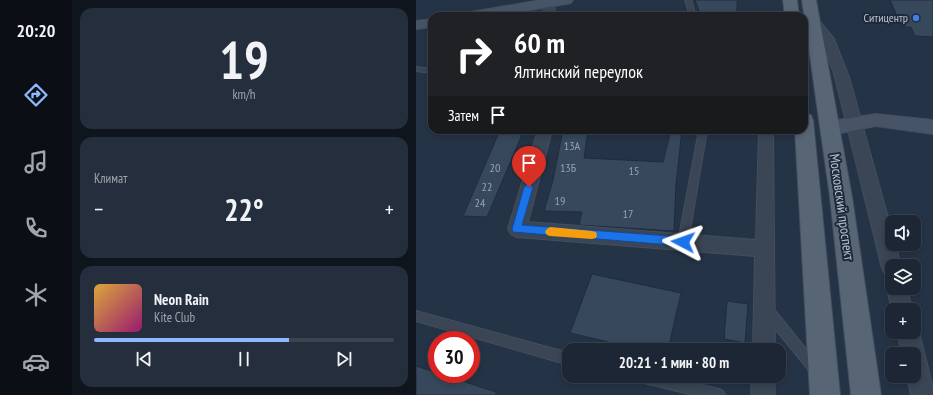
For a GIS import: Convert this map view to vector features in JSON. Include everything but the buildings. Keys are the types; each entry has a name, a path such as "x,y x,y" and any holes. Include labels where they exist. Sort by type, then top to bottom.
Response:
{"main road":[{"path":"790,0 792,12"},
{"name":"Московский проспект","path":"809,0 813,20 843,126 866,395"},
{"name":"Московский проспект","path":"805,134 825,388"}],"street":[{"path":"523,12 549,10 566,0"},
{"name":"Московский проспект","path":"813,20 828,39 843,126 889,259"},
{"path":"416,26 428,24"},
{"path":"843,126 876,120 933,127"},
{"path":"544,134 517,229 765,249"},
{"path":"764,343 766,134"},
{"path":"763,383 763,395"},
{"path":"920,383 923,395"}],"lane":[{"path":"688,0 692,12"},
{"path":"416,69 428,70"},
{"path":"683,242 702,134"},
{"path":"764,307 825,388"},
{"path":"416,316 562,357"},
{"path":"669,383 719,395"}],"slow traffic":[{"path":"550,232 592,235"}],"place":[{"name":"Ситицентр","path":"916,18"}],"route":[{"path":"529,187 517,229 683,242"}]}
